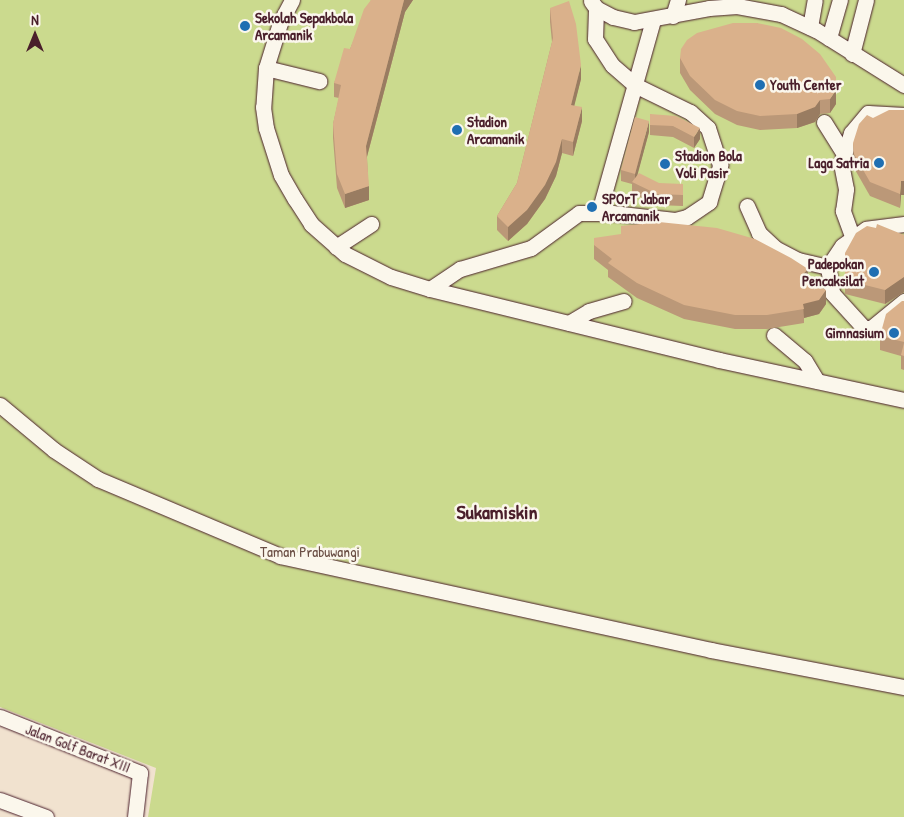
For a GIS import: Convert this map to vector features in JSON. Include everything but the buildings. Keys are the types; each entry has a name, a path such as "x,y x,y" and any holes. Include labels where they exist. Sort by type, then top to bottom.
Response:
{"street":[{"path":"292,0 280,23 266,68 263,107 270,143 281,175 311,224 336,247 366,267 430,289 904,400"},
{"path":"673,16 678,0"},
{"path":"810,27 816,0"},
{"path":"829,38 840,0"},
{"path":"852,54 866,0"},
{"path":"593,4 613,17 634,22 673,16 710,4 738,3 783,7 810,27 904,85"},
{"path":"430,289 460,270 531,248 579,213 599,212 675,220 687,217 702,208 714,191 720,165 708,128 690,112 635,85 602,54 594,32 593,4"},
{"path":"599,212 653,20"},
{"path":"266,68 319,81"},
{"path":"852,236 843,211 846,189 843,153 850,133 863,116 874,112 904,115"},
{"path":"824,122 843,153"},
{"path":"747,206 759,233 775,248 798,260 828,267"},
{"path":"336,247 371,224"},
{"path":"904,224 878,225 852,236 836,252 828,267 832,293 864,328 871,328 904,301"},
{"path":"569,323 589,311 624,301"},
{"path":"774,335 806,361 817,381"},
{"path":"0,404 54,450 98,478 280,556 702,648 904,687"},
{"name":"Jalan Golf Barat XIII","path":"0,718 140,773 135,817"},
{"path":"0,800 46,817"}],"green space":[{"name":"Taman Prabuwangi","path":"0,0 904,0 904,817 148,817 156,768 0,707"}],"place":[{"name":"Sekolah Sepakbola Arcamanik","path":"245,26"},
{"name":"Youth Center","path":"760,85"},
{"name":"Stadion Arcamanik","path":"457,130"},
{"name":"Laga Satria","path":"879,163"},
{"name":"Stadion Bola Voli Pasir","path":"665,164"},
{"name":"SPOrT Jabar Arcamanik","path":"592,207"},
{"name":"Padepokan Pencaksilat","path":"874,272"},
{"name":"Gimnasium","path":"894,333"}],"district":[{"name":"Sukamiskin","path":"497,511"}]}
